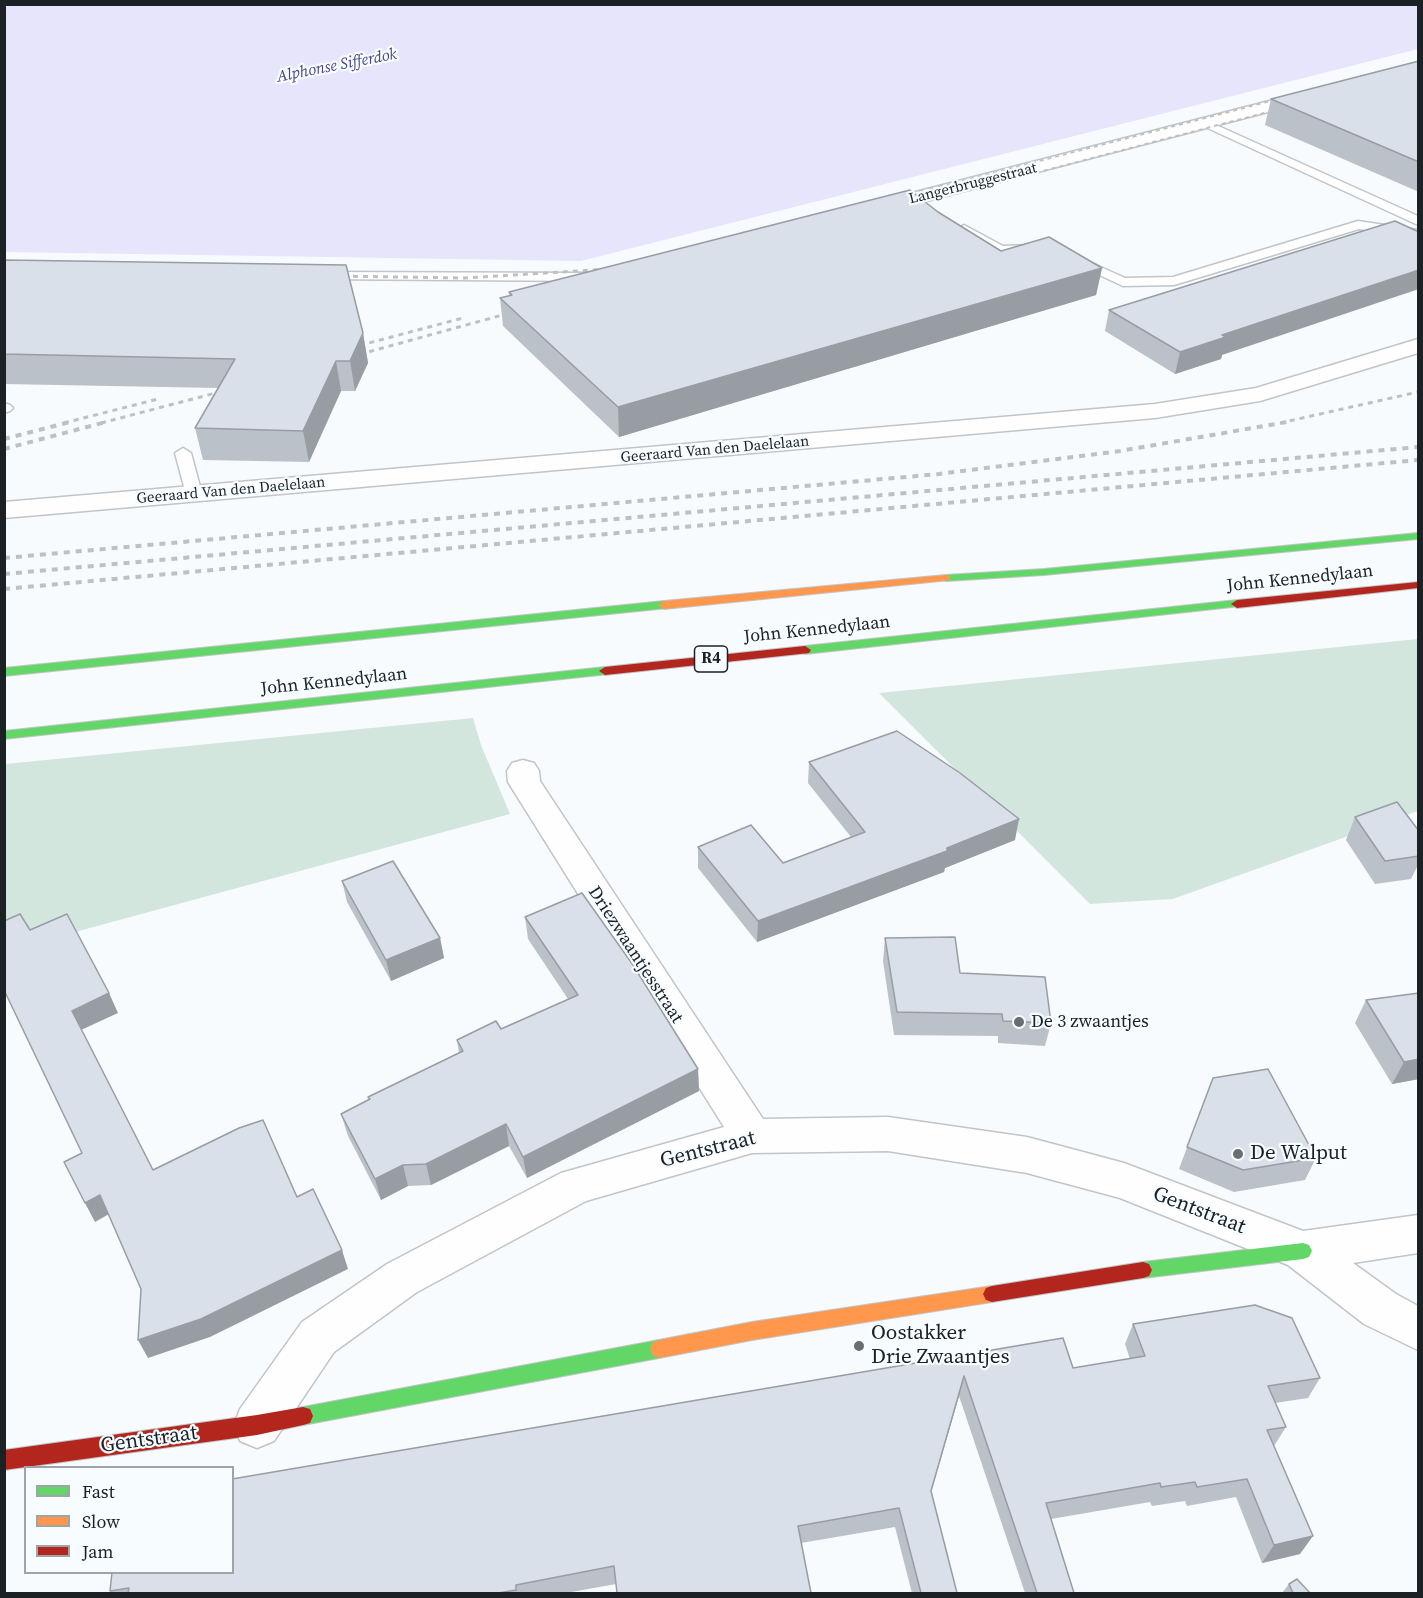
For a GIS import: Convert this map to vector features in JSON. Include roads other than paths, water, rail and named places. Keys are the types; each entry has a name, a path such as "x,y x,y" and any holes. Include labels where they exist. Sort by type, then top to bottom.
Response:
{"main road":[{"name":"John Kennedylaan","path":"4,672 891,582 1044,572 1419,536"},
{"name":"John Kennedylaan","path":"4,735 1419,585"},
{"name":"Gentstraat","path":"4,1460 257,1425 752,1331 1182,1264 1303,1251"}],"street":[{"name":"Langerbruggestraat","path":"862,212 1329,91"},
{"path":"561,294 610,278"},
{"name":"Geeraard Van den Daelelaan","path":"4,510 1155,411 1260,394 1419,346"},
{"name":"Driezwaantjesstraat","path":"523,771 524,782 752,1136"},
{"name":"Gentstraat","path":"257,1425 318,1336 402,1278 576,1186 752,1136 888,1134 1026,1155 1124,1181 1303,1251 1419,1233"},
{"path":"1303,1251 1380,1309 1419,1329"}],"lane":[{"path":"1205,123 1419,221"},
{"path":"911,199 929,209"},
{"path":"950,221 1000,250 1053,252 1124,282 1174,281 1358,225 1419,234"},
{"path":"310,276 610,278"},
{"path":"183,453 194,494"}],"water":[{"name":"Alphonse Sifferdok","path":"5,4 1418,4 1418,49 581,261 5,252"}],"railway":[{"path":"939,187 1286,97"},
{"path":"982,187 1283,108"},
{"path":"899,197 945,185"},
{"path":"908,206 988,185"},
{"path":"333,276 465,278 609,269"},
{"path":"350,357 517,311"},
{"path":"350,348 463,318"},
{"path":"101,423 231,389"},
{"path":"1280,423 1418,392"},
{"path":"64,423 158,399"},
{"path":"4,439 70,422"},
{"path":"4,449 106,422"},
{"path":"4,558 939,474 1120,451 1287,422"},
{"path":"4,574 1418,447"},
{"path":"4,589 1418,460"}],"place":[{"name":"De 3 zwaantjes","path":"1019,1022"},
{"name":"De Walput","path":"1238,1154"},
{"name":"Oostakker Drie Zwaantjes","path":"859,1346"}]}
